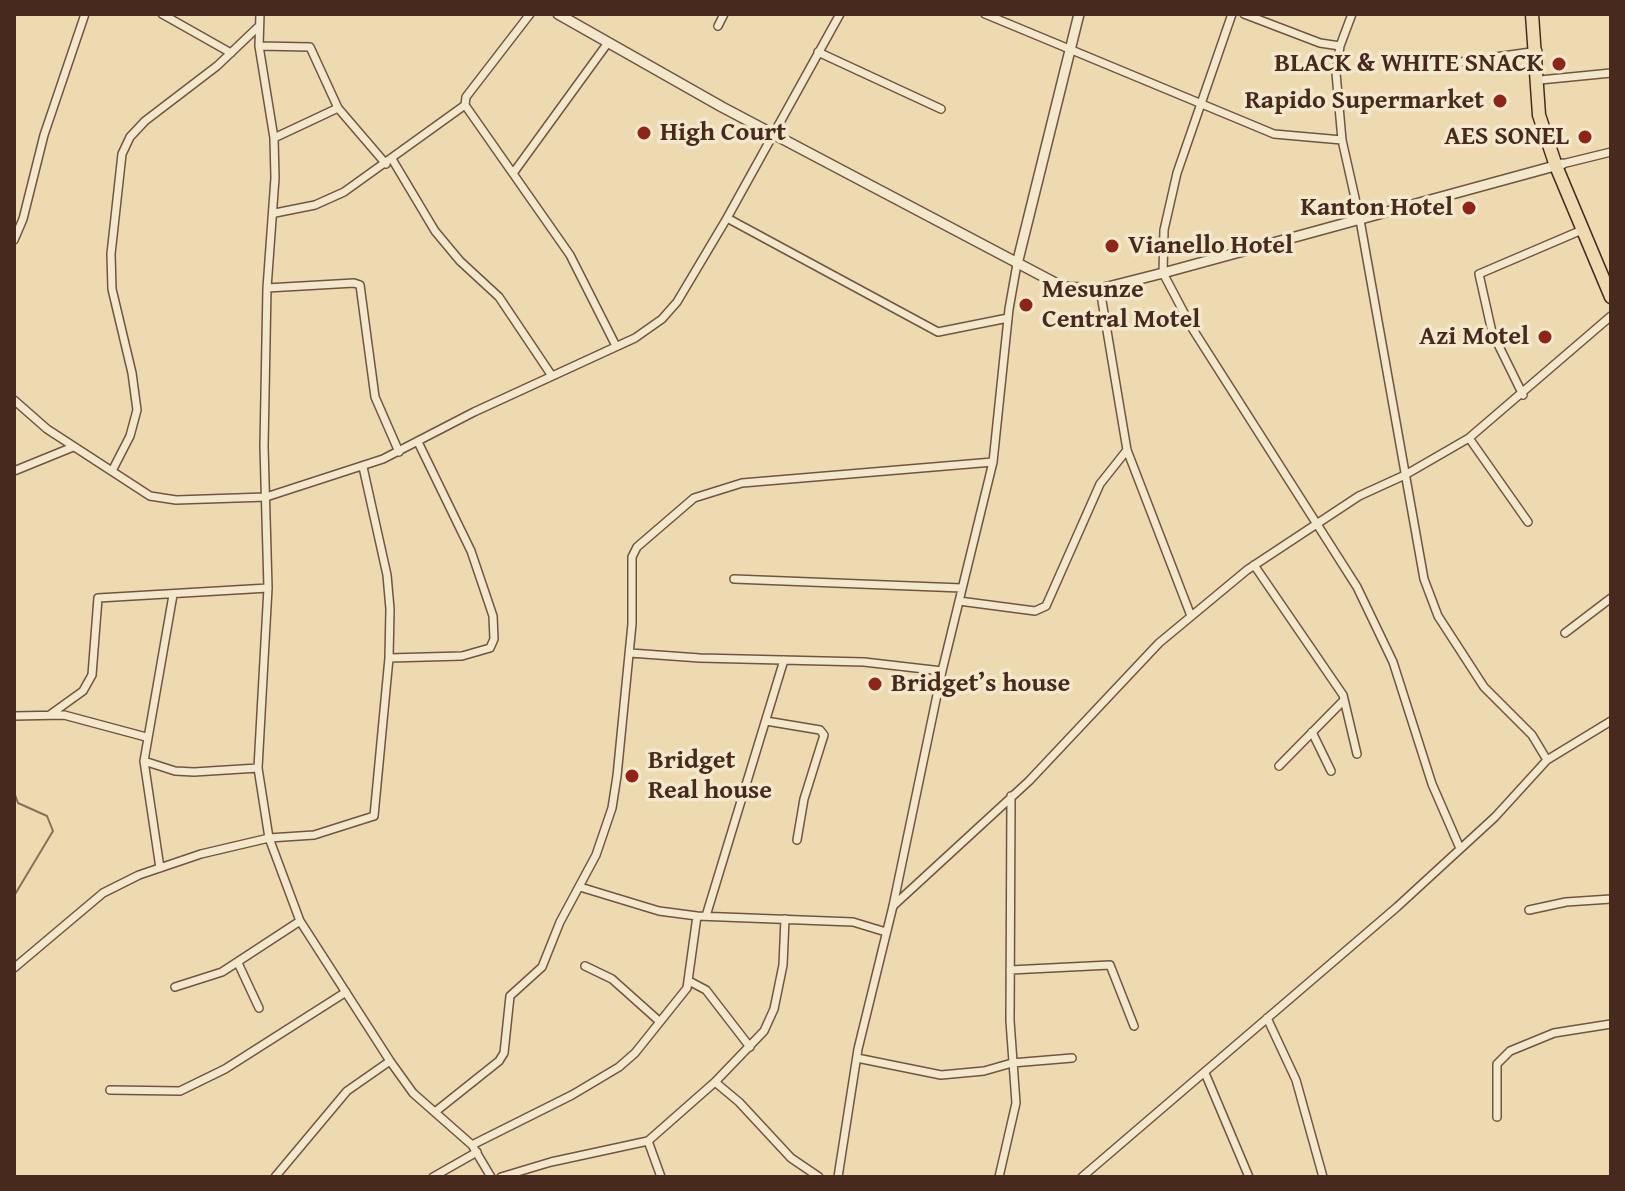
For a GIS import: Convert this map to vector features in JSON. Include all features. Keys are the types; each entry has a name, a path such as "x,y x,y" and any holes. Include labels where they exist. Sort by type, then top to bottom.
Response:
{"highway":[{"path":"1532,14 1546,121 1582,230 1611,297"},
{"path":"1538,14 1539,115 1611,284"}],"street":[{"path":"14,240 23,219 44,135 85,14"},
{"path":"162,14 231,53"},
{"path":"260,14 259,46 274,138 275,213 267,288 268,588 258,768 269,838 288,897 300,921 390,1061 413,1093 475,1149 491,1177"},
{"path":"530,14 466,97 465,105 570,255 616,346"},
{"path":"558,14 607,44 1063,287 1100,289 1611,152"},
{"path":"718,26 724,14"},
{"path":"14,400 73,447 150,496 176,500 266,497 363,467 399,452 648,329 677,302 776,134 840,14"},
{"path":"985,14 1274,134 1342,140"},
{"path":"838,1177 857,1058 893,906 942,671 993,462 1008,318 1017,264 1079,14"},
{"path":"1232,14 1199,103 1164,230 1163,273 1192,328 1357,587 1393,662 1432,784 1459,846"},
{"path":"1244,14 1308,39 1340,46"},
{"path":"1352,14 1340,46 1336,73 1342,140 1360,220 1424,579 1438,616 1484,687 1532,735 1547,760"},
{"path":"112,471 130,436 137,410 132,373 112,289 111,254 122,154 145,121 231,53 258,27"},
{"path":"514,172 607,44"},
{"path":"259,46 310,47 338,108 389,161 435,231 460,261 499,297 552,376"},
{"path":"1425,67 1536,51"},
{"path":"818,52 941,109"},
{"path":"1540,80 1611,73"},
{"path":"275,213 315,205 344,192 465,105"},
{"path":"274,138 338,108"},
{"path":"727,218 938,332 1008,318"},
{"path":"1523,395 1492,332 1479,274 1582,230"},
{"path":"267,288 360,285 375,397 399,452"},
{"path":"1100,289 1127,450 1191,616"},
{"path":"893,906 1011,796 1159,643 1191,616 1254,565 1316,523 1359,496 1405,475 1469,438 1523,395 1611,316"},
{"path":"1469,438 1528,522"},
{"path":"389,658 479,653 490,648 494,639 493,616 471,551 418,442"},
{"path":"14,471 73,447"},
{"path":"959,601 1035,611 1046,606 1100,484 1127,450"},
{"path":"435,1112 499,1061 504,1053 510,996 542,967 560,922 596,855 612,808 630,653 634,551 694,498 742,483 993,462"},
{"path":"14,968 103,893 160,868 269,838 314,835 374,816 389,658 387,575 363,467"},
{"path":"1254,565 1344,700 1357,754"},
{"path":"734,579 962,588"},
{"path":"51,714 83,691 92,675 98,598 268,588"},
{"path":"160,868 144,761 173,595"},
{"path":"1565,633 1611,598"},
{"path":"630,653 864,662 942,671"},
{"path":"433,1177 475,1149 619,1067 635,1053 680,998 689,981 701,916 784,660"},
{"path":"1279,766 1344,700"},
{"path":"14,716 51,714 102,723 146,737"},
{"path":"766,721 820,730 824,735 804,799 797,840"},
{"path":"1082,1177 1205,1073 1298,987 1397,907 1459,846 1495,817 1547,760 1611,721"},
{"path":"1312,732 1331,771"},
{"path":"144,761 194,772 258,768"},
{"path":"999,1177 1016,1103 1010,970 1013,870 1011,796"},
{"path":"580,887 635,905 701,916 853,922 886,932"},
{"path":"1529,910 1566,902 1611,899"},
{"path":"501,1177 551,1162 648,1141 715,1082 764,1031 774,1009 783,965 785,919"},
{"path":"175,987 238,963 300,921"},
{"path":"238,963 259,1008"},
{"path":"1010,970 1110,965 1134,1026"},
{"path":"585,966 612,979 659,1021"},
{"path":"689,981 706,990 750,1047"},
{"path":"110,1090 180,1091 225,1069 346,992"},
{"path":"1267,1018 1296,1080 1323,1177"},
{"path":"1497,1117 1497,1064 1510,1051 1554,1033 1611,1024"},
{"path":"857,1058 941,1075 984,1071 1012,1063 1072,1058"},
{"path":"275,1177 347,1091 390,1061"},
{"path":"1205,1073 1249,1177"},
{"path":"715,1082 739,1102 791,1158 819,1177"},
{"path":"648,1141 661,1177"}],"waterway":[{"path":"14,792 18,803 47,816 53,831 14,896"}],"place":[{"name":"BLACK & WHITE SNACK","path":"1559,64"},
{"name":"Rapido Supermarket","path":"1500,101"},
{"name":"High Court","path":"644,133"},
{"name":"AES SONEL","path":"1585,137"},
{"name":"Kanton Hotel","path":"1469,208"},
{"name":"Vianello Hotel","path":"1112,246"},
{"name":"Mesunze Central Motel","path":"1026,305"},
{"name":"Azi Motel","path":"1545,337"},
{"name":"Bridget’s house","path":"875,684"},
{"name":"Bridget Real house","path":"632,776"}]}
